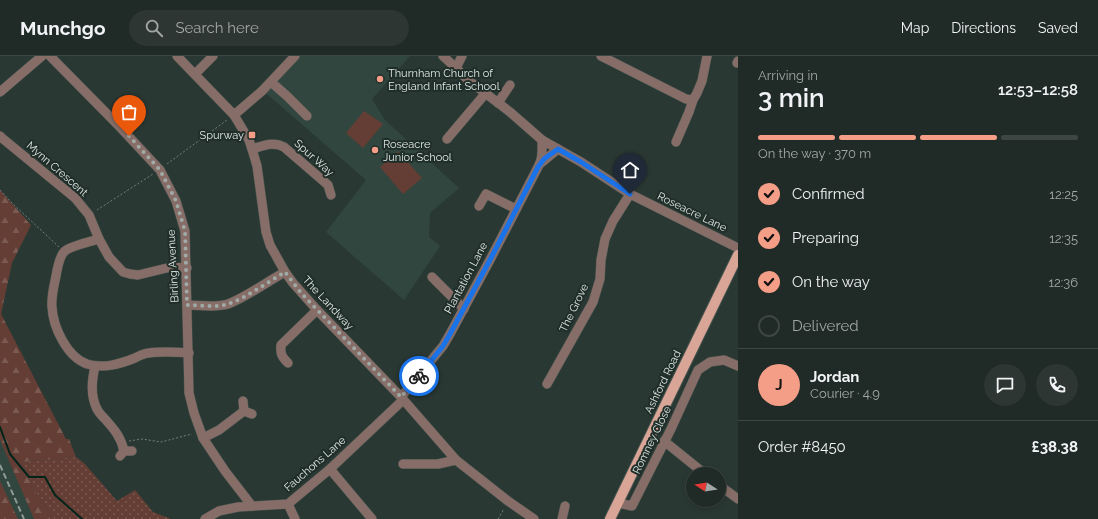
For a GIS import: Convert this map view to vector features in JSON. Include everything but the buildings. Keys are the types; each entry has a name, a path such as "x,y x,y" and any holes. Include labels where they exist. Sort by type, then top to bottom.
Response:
{"main road":[{"name":"Ashford Road","path":"610,519 738,255"}],"street":[{"path":"0,92 42,56"},
{"name":"Birling Avenue","path":"50,56 160,170 176,201 185,231 189,393 202,435 224,471 252,506"},
{"name":"The Landway","path":"178,56 234,115 246,134 252,149 259,180 266,232 270,245 285,272 302,294 402,399 456,460 508,501 534,519"},
{"path":"195,74 214,56"},
{"path":"234,115 262,91 294,56"},
{"name":"Roseacre Lane","path":"443,56 468,80 519,119 527,128 542,140 581,162 630,194 738,248"},
{"path":"456,68 462,56"},
{"path":"601,56 686,100 693,100"},
{"path":"676,142 690,112 693,100 698,93 707,56"},
{"path":"271,82 307,116"},
{"path":"498,103 510,85"},
{"path":"447,138 486,94"},
{"name":"Mynn Crescent","path":"0,136 75,198 89,215 109,258 123,272 138,275 171,267 186,268"},
{"name":"Plantation Lane","path":"541,162 542,140"},
{"name":"Spur Way","path":"252,149 279,144 328,185 331,195"},
{"name":"Plantation Lane","path":"402,399 443,346 541,162 558,149"},
{"path":"479,206 486,194 516,209"},
{"name":"The Grove","path":"547,384 593,302 599,285 601,260 605,239 613,221 630,194"},
{"path":"100,239 65,251 57,266 52,306 55,322 61,339 71,352 79,359 95,366 111,366 147,353 188,353"},
{"path":"187,305 214,306 227,304 239,299 285,272"},
{"path":"432,277 464,309"},
{"path":"288,363 280,352 281,345 317,310"},
{"path":"686,361 698,370 710,362 724,360 738,366"},
{"path":"95,366 92,382 93,398 97,410 116,430 125,450"},
{"name":"Romney Close","path":"618,503 632,506 698,370"},
{"name":"Fauchons Lane","path":"205,519 219,511 238,507 288,504 330,469 402,399"},
{"path":"202,435 219,430 247,409"},
{"path":"664,441 696,467"},
{"path":"403,464 438,464 456,460"},
{"path":"330,469 372,519"},
{"path":"728,491 738,490"},
{"path":"728,491 738,499"},
{"path":"288,504 295,519"},
{"path":"562,519 565,506"}],"path":[{"path":"89,215 160,170 234,115"},
{"path":"0,190 58,247 65,251"},
{"path":"125,450 142,439 161,442 179,436 202,435"},
{"path":"498,519 508,501"}],"shaded area":[{"name":"Roseacre Junior School","path":"288,56 410,56 372,99 385,120 459,188 430,213 429,237 440,246 404,300 326,232 366,180 260,88"},
{"path":"0,431 20,484 34,519 0,519"}],"green space":[{"path":"364,111 383,124 363,148 346,133"},
{"path":"398,151 422,178 403,194 380,167"},
{"path":"0,190 31,225 12,263 1,314 66,439 69,439 76,457 22,462 35,491 54,519 34,519 0,440"},
{"path":"76,457 84,463 117,501 135,490 153,512 171,519 54,519 35,491 22,462"},
{"path":"0,481 18,519 0,519"}],"waterway":[{"path":"0,427 10,454 29,477 45,477 55,495 82,519"}],"railway":[{"path":"0,465 24,519"}],"way so far":[{"path":"129,136 160,170 176,201 185,231 187,305 214,306 227,304 239,299 285,272 302,294 401,397 419,376"}],"place":[{"name":"Thurnham Church of England Infant School","path":"380,79"},
{"name":"Spurway","path":"252,135"},
{"name":"Roseacre Junior School","path":"375,150"}],"route":[{"path":"419,376 443,346 450,334 538,167 544,159 558,149 630,194"}]}
